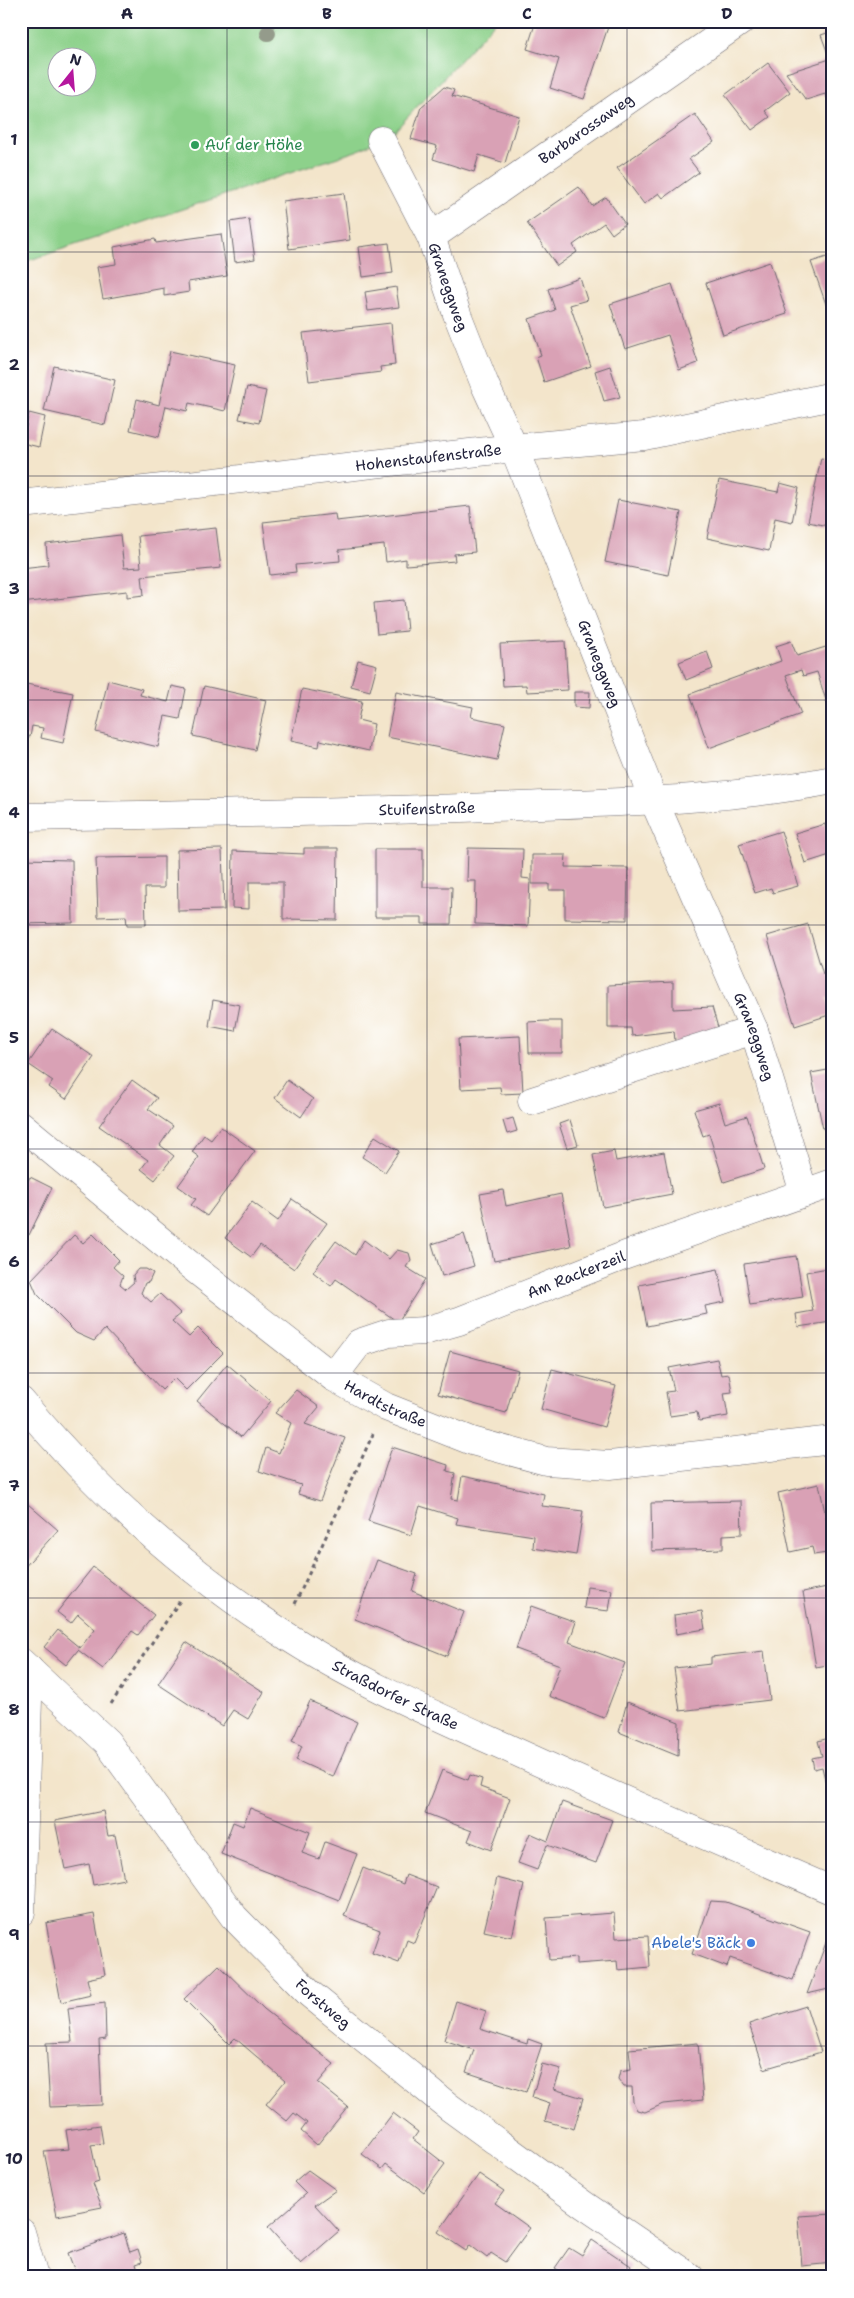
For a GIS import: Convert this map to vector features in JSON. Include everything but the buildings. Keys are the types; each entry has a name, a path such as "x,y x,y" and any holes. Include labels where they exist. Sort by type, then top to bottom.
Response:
{"street":[{"name":"Barbarossaweg","path":"431,237 741,21"},
{"name":"Graneggweg","path":"381,140 431,237 457,314 485,385 514,448 654,801 754,1030 804,1194"},
{"name":"Hohenstaufenstraße","path":"21,504 514,448 644,436 833,396"},
{"name":"Stuifenstraße","path":"21,817 454,808 654,801 776,791 833,780"},
{"path":"532,1101 754,1030"},
{"name":"Hardtstraße","path":"21,1125 191,1266 333,1377 386,1407 472,1441 546,1461 610,1466 833,1440"},
{"name":"Am Rackerzeil","path":"333,1377 359,1343 389,1333 424,1331 459,1321 626,1256 833,1183"},
{"name":"Straßdorfer Straße","path":"21,1401 93,1481 156,1538 198,1574 282,1633 397,1699 833,1891"},
{"path":"21,1912 25,1666"},
{"name":"Forstweg","path":"25,1666 107,1742 234,1918 310,1994 449,2107 584,2206 690,2277"},
{"path":"21,2232 34,2277"}],"path":[{"path":"282,1633 386,1407"},
{"path":"112,1703 177,1606"}],"green space":[{"name":"Auf der Höhe","path":"21,21 496,21 391,135 356,151 21,263"}],"place":[{"name":"Auf der Höhe","path":"195,145"},
{"name":"Abele's Bäck","path":"751,1943"}]}
